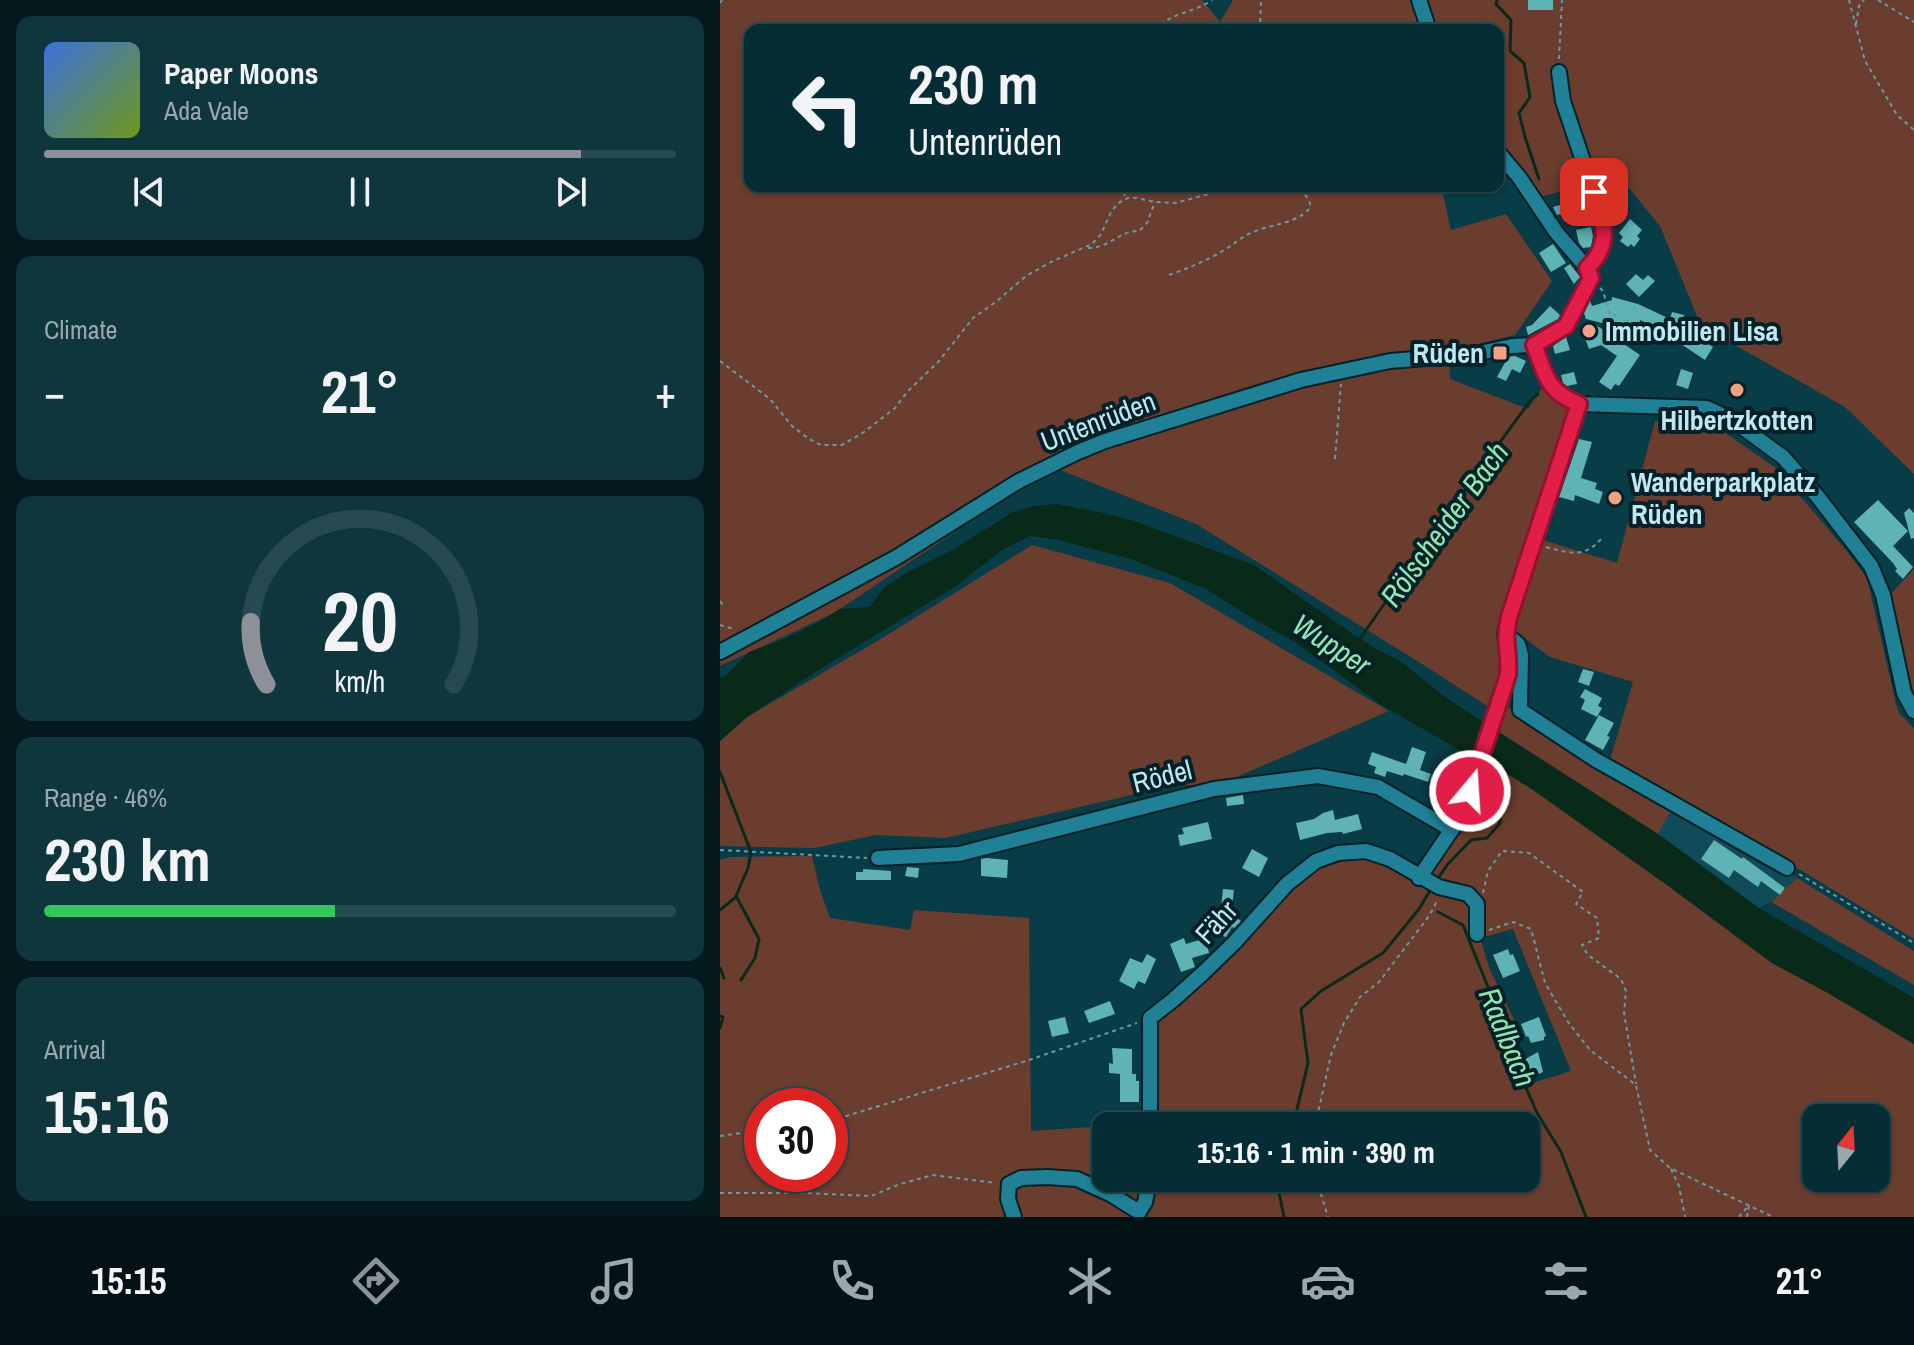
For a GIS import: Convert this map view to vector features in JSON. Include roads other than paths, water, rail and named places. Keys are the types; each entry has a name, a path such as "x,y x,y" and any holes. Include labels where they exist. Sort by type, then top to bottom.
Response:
{"street":[{"path":"1419,0 1427,24"},
{"name":"Untenrüden","path":"720,652 897,557 1000,492 1105,441 1291,383 1390,361 1475,354 1534,345 1566,326 1599,254 1605,233 1563,101 1559,72"},
{"path":"1504,159 1589,273"},
{"path":"1534,345 1552,387 1560,395 1579,404 1707,408 1731,419 1767,444 1800,475 1865,557 1877,578 1904,693 1914,711"},
{"path":"1433,884 1452,830 1461,816 1504,687 1509,668 1505,633 1579,404"},
{"path":"1505,633 1518,644 1521,655 1520,710 1581,751 1787,868"},
{"name":"Rödel","path":"878,858 959,854 1214,789 1318,776 1378,787 1452,830"},
{"name":"Fähr","path":"1150,1112 1150,1018 1203,973 1287,884 1316,861 1338,853 1366,851 1390,859 1433,884 1468,894 1477,904 1477,934"},
{"path":"1014,1217 1008,1199 1009,1184 1021,1178 1077,1179 1092,1186"},
{"path":"1105,1192 1139,1212 1147,1192"}],"water":[{"name":"Wupper","path":"1057,504 1134,521 1254,565 1353,634 1399,660 1445,697 1658,834 1759,908 1914,998 1914,1044 1772,963 1536,792 1380,704 1298,644 1206,589 1131,559 1058,540 1030,536 1002,550 956,586 747,717 720,741 720,677 725,676 749,652 784,639 839,609 869,607 885,587 1013,512"}],"waterway":[{"name":"Rölscheider Bach","path":"1497,0 1496,4 1511,20 1510,51 1524,63 1530,97 1519,113 1539,179"},
{"name":"Rölscheider Bach","path":"1359,640 1436,530 1538,394"},
{"path":"1437,880 1471,840 1487,838 1500,823 1505,771"},
{"path":"720,772 751,852 736,896 759,939 755,958 741,980"},
{"path":"1296,1112 1308,1063 1301,1009 1321,991 1383,953 1431,889"},
{"path":"720,910 736,897"},
{"name":"Radlbach","path":"1438,912 1463,925 1516,1065 1537,1113 1561,1152 1586,1217"},
{"path":"720,968 724,978"},
{"path":"720,1016 723,1017 720,1028"},
{"path":"1279,1192 1284,1217"}],"place":[{"name":"Immobilien Lisa","path":"1589,331"},
{"name":"Rüden","path":"1500,353"},
{"name":"Hilbertzkotten","path":"1737,390"},
{"name":"Wanderparkplatz Rüden","path":"1615,498"}]}
